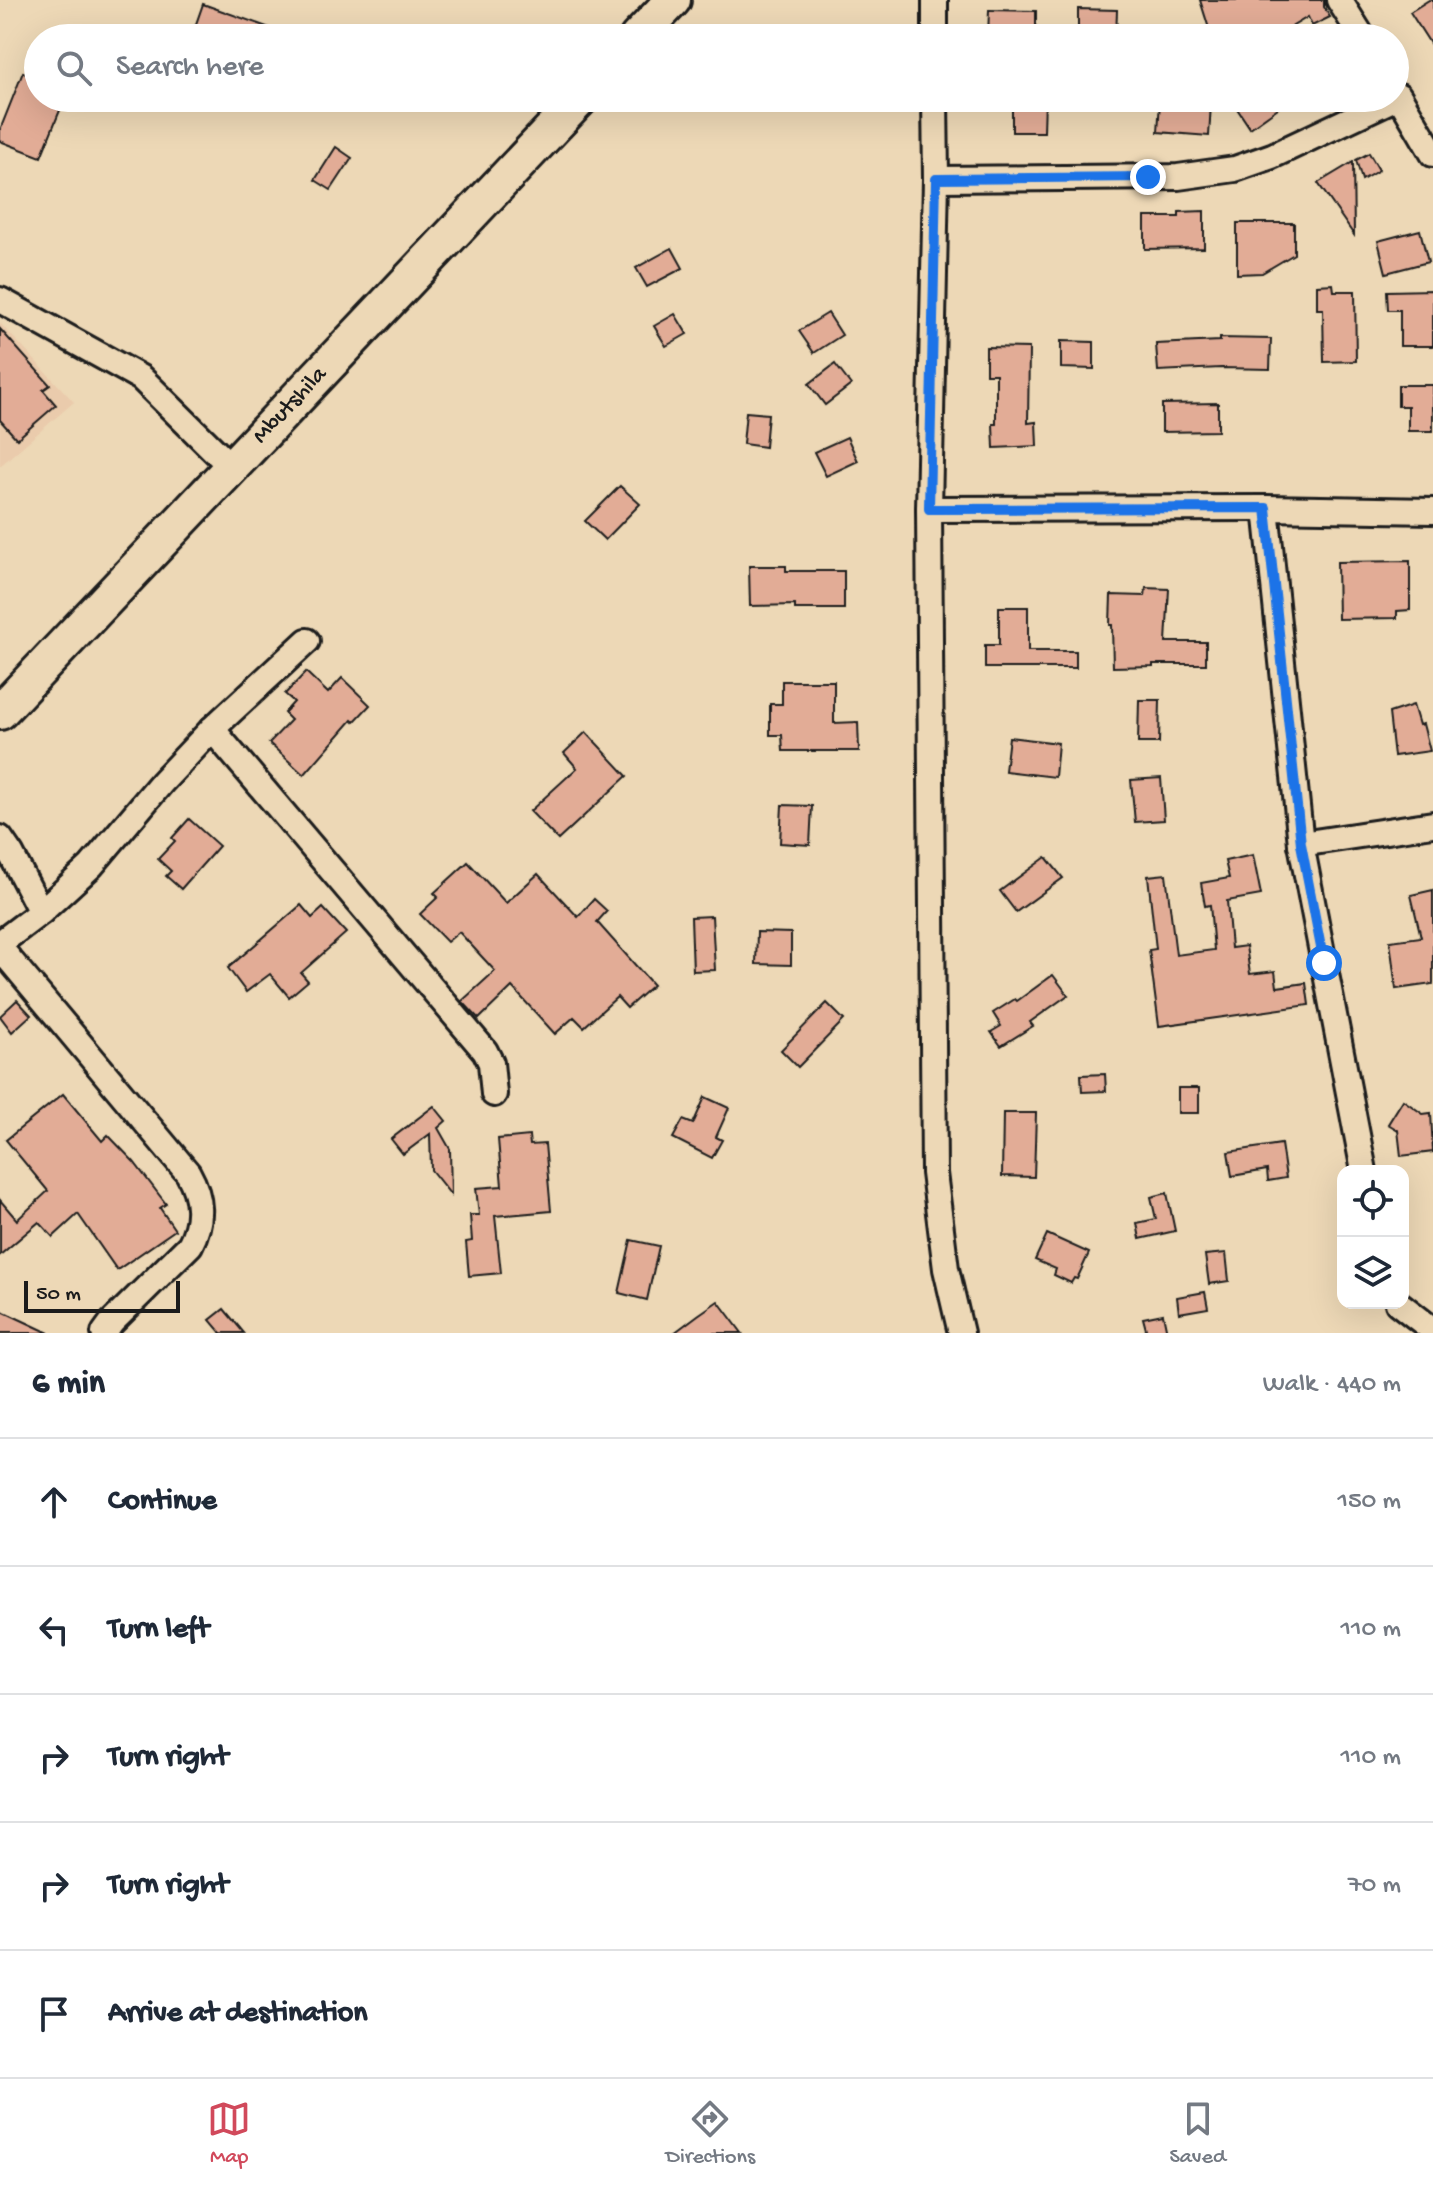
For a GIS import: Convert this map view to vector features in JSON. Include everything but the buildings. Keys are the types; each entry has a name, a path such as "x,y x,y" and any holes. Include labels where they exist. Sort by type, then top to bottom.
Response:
{"street":[{"path":"650,24 673,0"},
{"path":"935,0 935,24"},
{"path":"1339,0 1354,24"},
{"name":"Mbutshila","path":"0,712 568,112"},
{"path":"935,112 929,509 934,1173 946,1269 961,1333"},
{"path":"936,179 1178,177 1235,169 1272,156 1361,112"},
{"path":"1407,112 1433,154"},
{"path":"0,300 141,378 231,467"},
{"path":"1266,508 1301,844 1363,1165"},
{"path":"929,509 1433,511"},
{"path":"104,1333 190,1245 198,1230 200,1206 196,1187 188,1173 0,946 91,866 212,729 307,641"},
{"path":"212,729 485,1051 491,1063 494,1094"},
{"path":"1301,844 1433,824"},
{"path":"0,838 41,912"},
{"path":"1406,1309 1433,1330"}],"shaded area":[{"path":"0,323 74,402 0,466"}],"route":[{"path":"1148,177 936,179 929,509 1266,508 1301,844 1324,963"}]}
